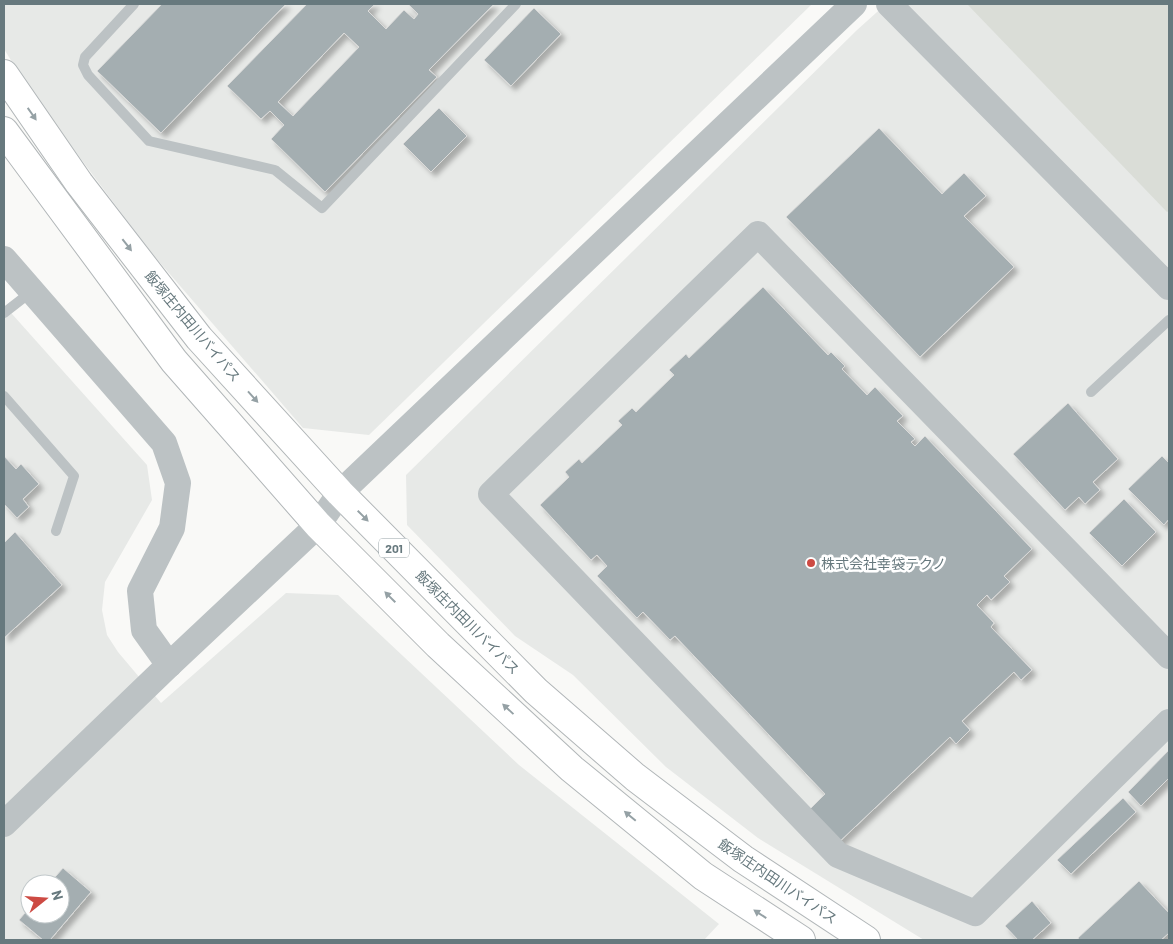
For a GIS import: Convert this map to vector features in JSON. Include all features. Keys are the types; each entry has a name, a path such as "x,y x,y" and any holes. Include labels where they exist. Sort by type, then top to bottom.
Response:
{"highway":[{"name":"飯塚庄内田川バイパス","path":"4,74 79,182 199,338 340,492 536,691 635,777 743,859 866,940"},
{"name":"201","path":"4,131 174,361 318,525 438,645 572,769 703,876 800,940"}],"street":[{"path":"4,824 169,664 318,525 340,492 854,4"},
{"path":"889,4 1166,279"},
{"path":"1169,656 758,234 491,494 838,855 974,913 1169,722"},
{"path":"4,259 164,443 178,482 172,528 140,592 144,630 169,664"}],"lane":[{"path":"134,4 84,57 83,65 88,75 148,141 275,170 322,208 516,4"},
{"path":"4,313 32,291"},
{"path":"1091,392 1169,320"},
{"path":"4,396 74,476 56,531"}],"shaded area":[{"path":"4,4 812,4 369,435 303,428 149,250 30,91 4,49"},
{"path":"886,4 1169,4 1169,940 924,940 758,838 666,767 573,675 515,636 407,525 406,475 857,30"},
{"path":"967,4 1169,4 1169,211 1167,212"},
{"path":"4,305 147,465 152,500 105,582 102,610 107,635 118,652 161,703 286,593 338,595 519,765 719,924 704,940 4,940"}],"building":[{"path":"162,4 286,4 161,133 97,71"},
{"path":"307,4 375,4 368,11 386,29 404,10 414,19 418,14 408,4 494,4 429,70 437,77 325,192 271,139 284,125 270,111 261,119 227,86","holes":["344,33 359,47 293,116 278,102"]},
{"path":"534,8 561,34 511,86 484,60"},
{"path":"439,108 467,136 431,172 403,144"},
{"path":"879,128 942,194 964,173 986,196 964,216 1014,267 920,357 786,217"},
{"name":"株式会社幸袋テクノ","path":"763,287 828,355 831,352 845,366 842,369 867,395 875,387 903,416 897,421 915,439 911,442 915,446 925,436 1032,549 1004,576 1010,582 991,600 987,595 977,605 994,623 991,627 1032,670 1021,680 1014,672 962,721 970,730 956,744 950,737 837,844 807,812 825,794 675,636 670,640 643,612 637,618 597,576 607,566 597,555 591,560 540,505 569,477 565,472 579,459 582,463 622,425 618,421 632,408 636,412 674,375 669,370 686,354 689,358"},
{"path":"1068,403 1118,459 1093,482 1100,490 1085,504 1079,497 1065,510 1013,454"},
{"path":"4,456 16,469 21,464 39,484 23,499 29,507 17,518 4,504"},
{"path":"1162,456 1169,463 1169,519 1164,525 1128,489"},
{"path":"1124,499 1156,532 1122,566 1089,533"},
{"path":"15,532 62,585 4,638 4,543"},
{"path":"1169,750 1169,778 1141,806 1128,792"},
{"path":"1123,798 1136,812 1071,874 1057,860"},
{"path":"63,868 70,874 58,874"},
{"path":"70,874 91,892 70,917"},
{"path":"1139,881 1169,913 1169,933 1161,940 1079,940 1078,938"},
{"path":"1032,901 1051,923 1032,940 1018,940 1005,926"},
{"path":"24,924 64,924 50,940 43,940"}],"place":[{"name":"株式会社幸袋テクノ","path":"811,563"}]}
